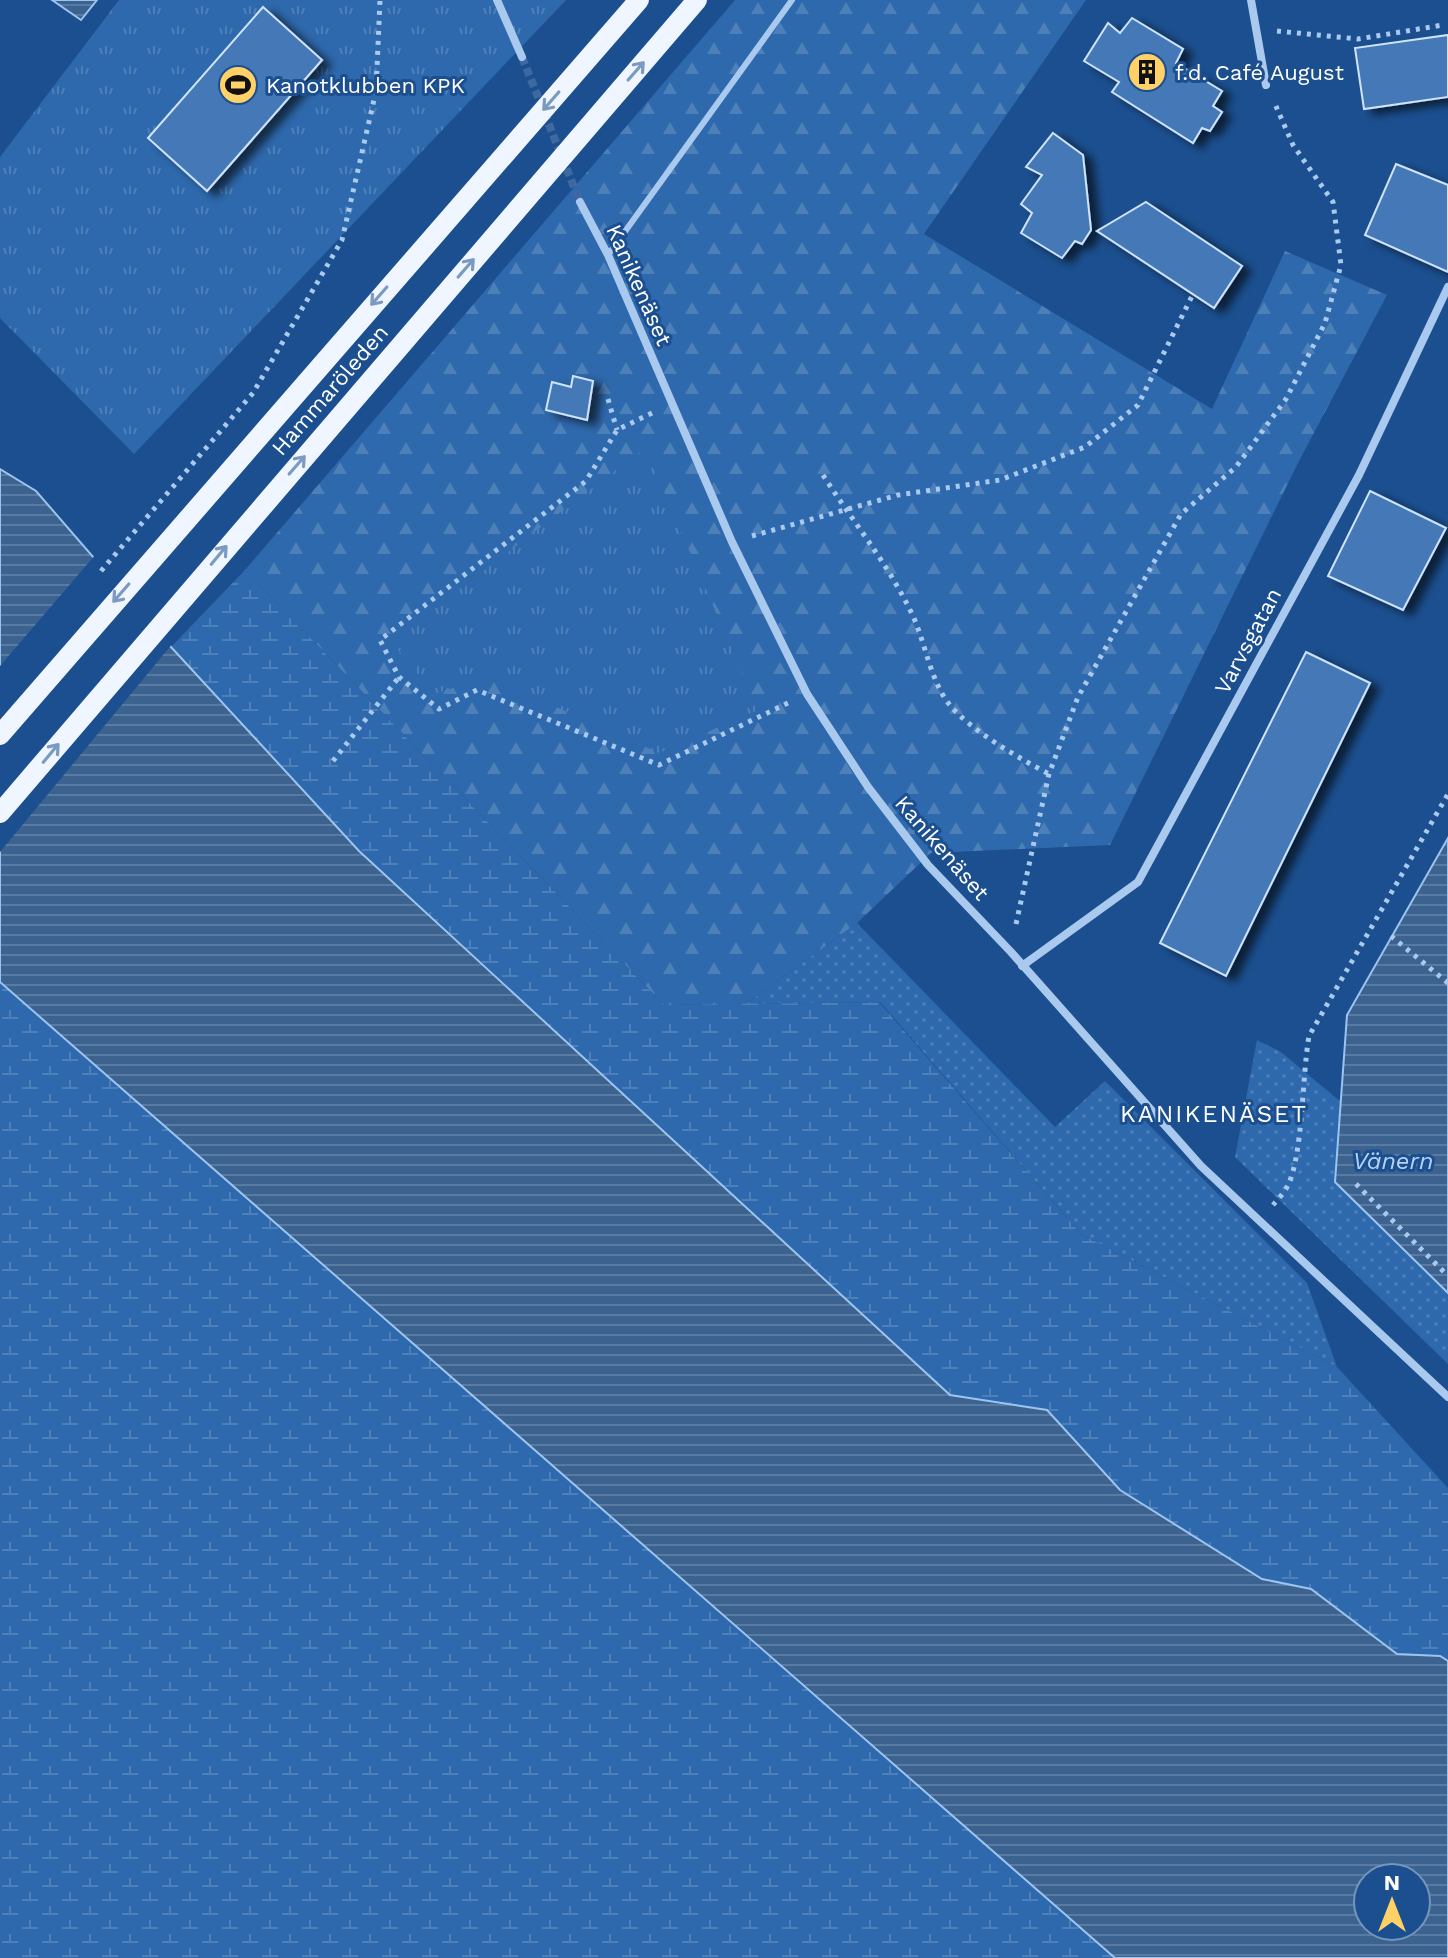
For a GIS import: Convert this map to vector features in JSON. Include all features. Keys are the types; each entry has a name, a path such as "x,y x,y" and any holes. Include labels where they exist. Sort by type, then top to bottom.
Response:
{"main road":[{"name":"Hammaröleden","path":"0,735 208,491 639,0"},
{"name":"Hammaröleden","path":"0,813 697,0"}],"street":[{"path":"497,0 522,57"},
{"path":"1251,0 1266,85"},
{"name":"Kanikenäset","path":"580,202 608,255 732,542 807,694 868,787 928,865 1011,952 1201,1166 1448,1397"},
{"name":"Varvsgatan","path":"1022,966 1138,882 1359,475 1448,287"}],"lane":[{"path":"608,255 792,0"}],"path":[{"path":"186,473 253,393 342,240 376,91 380,0"},
{"path":"1256,28 1358,39 1443,25"},
{"path":"1011,952 1049,774 1078,697 1181,514 1236,467 1286,399 1325,323 1341,265 1333,202 1293,145 1266,85"},
{"path":"732,542 898,495 1000,480 1085,447 1138,405 1192,296"},
{"path":"608,399 617,430"},
{"path":"671,404 617,430 586,481 380,640 399,677 439,709 477,690 659,765 807,694"},
{"path":"823,475 844,508 871,540 912,614 949,703 1019,757 1049,774"},
{"path":"333,761 399,677"},
{"path":"1259,1221 1288,1186 1296,1152 1301,1077 1309,1036 1448,794"},
{"path":"1391,936 1448,983"},
{"path":"1356,1184 1448,1276"}],"green space":[{"path":"119,0 566,0 134,454 0,318 0,157"},
{"path":"735,0 1086,0 924,234 1212,409 1285,251 1387,295 1299,461 1110,845 931,853 857,923 746,1004 664,1005 245,570"},
{"path":"645,448 758,710 659,753 489,677 434,694 391,641"},
{"path":"245,570 664,1005 879,1002 1081,1234 1337,1367 1448,1488 1448,1661 1440,1656 1397,1654 1312,1589 1262,1579 1119,1490 1047,1410 950,1395 359,851 171,647"},
{"path":"857,923 1055,1127 1105,1081 1307,1283 1337,1367 1081,1234 880,1002 746,1004"},
{"path":"0,982 1115,1958 0,1958"},
{"path":"1257,1040 1281,1052 1341,1102 1335,1182 1448,1293 1448,1364 1235,1157"}],"water":[{"path":"52,0 97,0 81,20"},
{"path":"0,469 36,491 171,647 359,851 950,1395 1047,1410 1120,1490 1262,1579 1311,1589 1397,1654 1440,1656 1448,1661 1448,1958 1115,1958 0,982"},
{"name":"Vänern","path":"1448,838 1448,1293 1335,1182 1347,1015"}],"pier":[{"path":"96,554 173,643 0,852 0,666"}],"building":[{"path":"263,7 322,60 207,191 148,138"},
{"name":"f.d. Café August","path":"1132,18 1183,49 1176,63 1222,91 1213,106 1222,112 1210,131 1202,128 1193,143 1112,92 1119,82 1084,61 1108,23 1120,33"},
{"path":"1448,35 1448,97 1364,109 1355,48"},
{"path":"1053,133 1083,155 1091,230 1082,244 1075,241 1062,258 1021,233 1032,213 1021,204 1042,175 1026,167"},
{"path":"1396,164 1448,185 1448,272 1365,235"},
{"path":"1146,202 1242,266 1214,308 1097,231"},
{"path":"573,376 593,381 587,420 546,410 552,382 571,387"},
{"path":"1370,491 1446,528 1403,610 1328,576"},
{"path":"1306,652 1370,683 1226,976 1160,943"}],"tunnel":[{"path":"522,57 580,202"}],"place":[{"name":"f.d. Café August","path":"1147,72"},
{"name":"Kanotklubben KPK","path":"238,85"}],"district":[{"name":"KANIKENÄSET","path":"1214,1114"}]}
